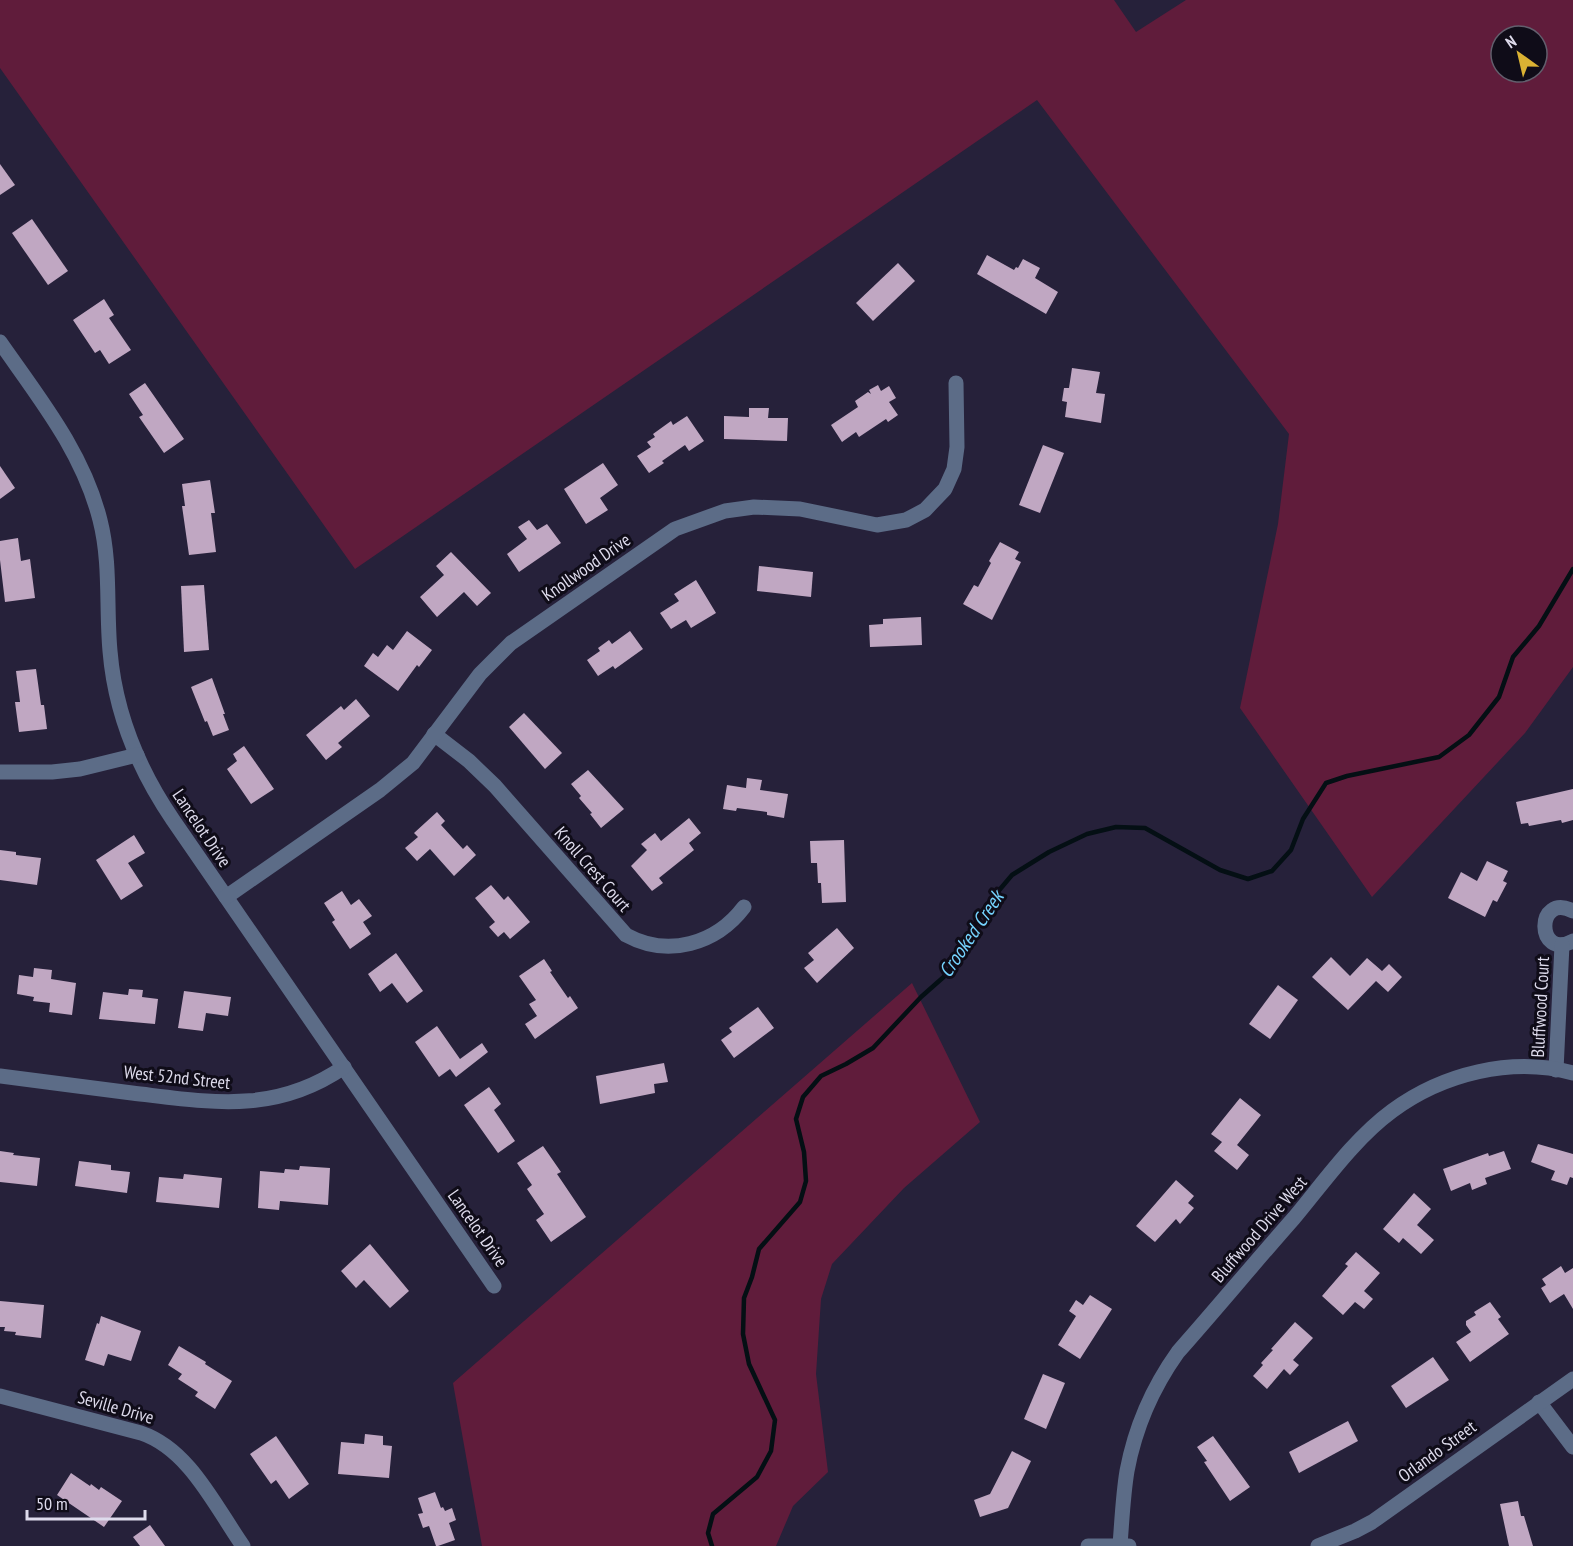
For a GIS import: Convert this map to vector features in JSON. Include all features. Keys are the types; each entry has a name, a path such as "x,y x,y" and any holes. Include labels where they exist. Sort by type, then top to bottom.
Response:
{"street":[{"name":"Lancelot Drive","path":"0,342 67,440 81,466 94,500 101,522 107,558 113,675 123,718 136,754 160,800 494,1286"},
{"name":"Knollwood Drive","path":"226,897 380,790 413,763 480,674 511,643 675,529 724,511 754,507 800,509 877,525 906,520 925,510 945,489 954,469 957,447 956,383"},
{"name":"Knoll Crest Court","path":"434,734 469,761 495,786 626,935 655,946 700,942 719,932 744,907"},
{"path":"0,771 52,772 80,769 136,754"},
{"name":"Bluffwood Court","path":"1556,1070 1568,943 1554,943 1547,937 1544,929 1549,913 1566,908 1573,911"},
{"name":"West 52nd Street","path":"0,1076 200,1101 238,1103 268,1099 297,1091 332,1076 344,1067"},
{"name":"Bluffwood Drive West","path":"1124,1545 1124,1493 1130,1458 1146,1409 1166,1370 1178,1352 1354,1147 1390,1112 1431,1088 1452,1079 1476,1072 1520,1067 1573,1073"},
{"name":"Orlando Street","path":"1323,1545 1372,1522 1573,1379"},
{"name":"Seville Drive","path":"0,1396 141,1433 162,1442 185,1462 243,1546"},
{"path":"1539,1402 1573,1447"},
{"path":"1088,1546 1124,1545"}],"shaded area":[{"path":"0,0 1114,0 1136,32 1186,0 1573,0 1573,667 1525,733 1372,897 1240,708 1278,524 1289,434 1037,100 355,569 0,68"},
{"path":"912,983 980,1122 904,1188 832,1264 821,1299 816,1374 828,1472 793,1506 776,1546 482,1546 453,1383"}],"building":[{"path":"0,164 15,185 0,195"},
{"path":"32,219 68,271 48,285 12,233"},
{"path":"987,255 1014,270 1018,268 1023,259 1040,268 1035,278 1058,292 1046,314 977,274"},
{"path":"898,263 915,281 873,321 856,303"},
{"path":"104,299 114,315 109,318 131,350 109,364 100,350 95,353 73,320"},
{"path":"1072,368 1100,372 1096,393 1105,394 1101,423 1065,417 1067,402 1062,401 1064,388 1069,388"},
{"path":"145,383 184,439 164,453 139,417 143,415 129,394"},
{"path":"878,385 881,391 889,386 896,398 889,402 898,415 888,422 886,419 859,437 856,432 842,442 831,425 858,407 855,401 868,392 871,394 869,390"},
{"path":"749,408 769,408 768,418 788,418 787,441 724,439 724,416 749,417"},
{"path":"687,416 704,441 689,451 685,445 649,473 637,456 651,447 647,442 655,437 653,434 671,421 673,425"},
{"path":"1043,445 1064,453 1040,513 1019,505"},
{"path":"603,463 618,485 600,498 608,510 586,524 564,489"},
{"path":"0,466 15,488 0,499"},
{"path":"210,480 215,513 211,513 216,552 189,555 182,506 185,506 182,484"},
{"path":"529,520 537,530 547,524 561,543 519,572 507,554 527,539 518,527"},
{"path":"18,538 21,561 30,559 35,598 5,602 0,541"},
{"path":"1000,542 1019,552 1015,559 1021,562 992,620 963,604 974,585 978,587"},
{"path":"451,552 491,593 477,606 464,592 437,617 420,597 444,575 436,566"},
{"path":"759,566 813,572 811,597 757,591"},
{"path":"696,580 716,613 691,628 686,620 671,629 660,613 679,601 674,594"},
{"path":"204,585 209,650 184,652 181,586"},
{"path":"921,617 922,645 870,647 869,625 883,624 883,619"},
{"path":"407,631 432,650 419,667 417,665 398,691 364,666 373,653 378,657 387,645 393,650"},
{"path":"630,631 643,649 615,669 613,666 598,676 587,660 600,651 598,648 609,640 612,644"},
{"path":"36,669 47,729 19,732 15,702 20,702 16,671"},
{"path":"212,678 229,730 213,736 191,687"},
{"path":"356,699 370,716 338,743 342,747 326,760 306,735 341,706 344,710"},
{"path":"524,713 562,753 545,769 509,727"},
{"path":"244,746 274,789 251,804 227,769 237,761 233,754"},
{"path":"588,770 624,809 601,828 571,784"},
{"path":"747,778 762,780 760,790 788,794 784,818 767,815 767,812 737,808 736,811 723,809 727,785 746,788"},
{"path":"1573,789 1573,820 1529,826 1528,823 1521,824 1516,802"},
{"path":"437,812 445,821 441,825 463,849 467,845 476,855 454,876 430,849 417,861 405,848 418,837 414,833"},
{"path":"689,818 701,833 689,843 694,850 659,878 663,883 652,891 631,866 647,850 641,844 655,833 661,841"},
{"path":"134,835 145,853 128,863 143,886 121,900 96,860"},
{"path":"844,840 846,902 822,903 817,863 811,863 810,841"},
{"path":"0,850 16,852 16,855 41,858 37,885 0,880"},
{"path":"1487,861 1508,871 1503,881 1507,883 1497,902 1493,900 1485,917 1448,898 1461,872 1477,881"},
{"path":"491,885 504,900 508,896 530,922 510,939 504,932 498,937 489,927 495,922 475,898"},
{"path":"342,891 351,905 359,899 372,916 363,922 371,934 350,949 332,922 335,920 324,903"},
{"path":"837,928 854,948 817,983 804,968 814,960 808,953"},
{"path":"396,953 423,991 407,1003 392,983 380,992 368,974"},
{"path":"1331,957 1350,976 1367,958 1382,971 1389,964 1402,977 1388,992 1376,981 1348,1010 1312,977"},
{"path":"544,959 568,998 570,996 578,1008 535,1039 525,1024 537,1016 529,1004 536,1000 519,976"},
{"path":"34,968 52,970 51,979 76,983 72,1015 49,1012 50,1003 33,1001 34,997 17,994 19,975 33,977"},
{"path":"1278,985 1298,1000 1270,1039 1249,1024"},
{"path":"129,989 143,990 142,997 158,999 155,1024 99,1019 103,992 128,995"},
{"path":"184,991 231,997 228,1016 206,1013 203,1031 178,1028"},
{"path":"758,1007 774,1028 734,1058 721,1040 732,1032 729,1028"},
{"path":"437,1026 460,1059 482,1043 488,1052 456,1077 450,1069 439,1077 415,1042"},
{"path":"664,1063 668,1082 654,1084 655,1093 600,1104 596,1076"},
{"path":"489,1087 501,1104 494,1110 515,1141 498,1153 464,1105"},
{"path":"1240,1098 1261,1115 1237,1145 1249,1155 1237,1170 1214,1151 1222,1142 1211,1134"},
{"path":"1538,1144 1573,1154 1573,1178 1570,1177 1567,1185 1551,1180 1555,1171 1531,1162"},
{"path":"543,1146 561,1172 557,1174 586,1217 551,1242 536,1220 544,1214 527,1189 532,1185 517,1163"},
{"path":"0,1151 40,1158 37,1186 0,1182"},
{"path":"1504,1151 1511,1169 1485,1178 1487,1184 1472,1190 1470,1183 1451,1191 1443,1169 1488,1153 1489,1156"},
{"path":"79,1161 111,1165 111,1170 130,1172 127,1193 75,1186"},
{"path":"300,1166 330,1168 328,1205 280,1201 279,1210 258,1208 260,1171 284,1173 285,1169 299,1170"},
{"path":"184,1174 222,1178 219,1208 156,1202 159,1177 183,1179"},
{"path":"1176,1180 1194,1196 1188,1203 1194,1208 1180,1224 1176,1219 1155,1242 1136,1226"},
{"path":"1414,1193 1431,1209 1417,1225 1434,1240 1421,1254 1403,1238 1399,1243 1383,1229"},
{"path":"370,1244 409,1291 390,1308 364,1280 356,1288 341,1271"},
{"path":"1356,1252 1380,1273 1364,1291 1373,1299 1364,1309 1355,1302 1343,1315 1322,1296 1348,1266 1345,1264"},
{"path":"1561,1266 1565,1273 1573,1268 1573,1309 1564,1294 1550,1303 1541,1288 1546,1285 1542,1279"},
{"path":"1090,1295 1112,1309 1080,1359 1058,1345 1076,1316 1069,1311 1076,1300 1083,1305"},
{"path":"0,1301 44,1305 41,1338 15,1335 16,1332 4,1331 5,1327 0,1327"},
{"path":"1490,1302 1501,1317 1498,1319 1509,1334 1470,1362 1456,1342 1471,1332 1466,1321 1476,1315 1474,1312"},
{"path":"101,1316 141,1331 131,1361 108,1354 104,1366 85,1360"},
{"path":"1295,1322 1313,1338 1293,1360 1299,1365 1290,1375 1284,1369 1267,1389 1253,1376 1273,1350 1271,1349"},
{"path":"179,1346 232,1381 215,1409 195,1396 198,1392 178,1379 182,1374 168,1365"},
{"path":"1433,1357 1449,1380 1406,1408 1391,1386"},
{"path":"1043,1374 1065,1383 1046,1429 1024,1419"},
{"path":"1348,1421 1358,1441 1299,1473 1289,1452"},
{"path":"365,1434 383,1436 383,1445 392,1446 389,1478 338,1474 341,1442 364,1444"},
{"path":"276,1436 309,1484 289,1499 276,1480 271,1484 250,1454"},
{"path":"1213,1436 1250,1487 1230,1501 1204,1462 1207,1461 1197,1447"},
{"path":"1012,1451 1031,1461 1008,1508 980,1517 974,1500 990,1494"},
{"path":"71,1473 90,1486 91,1484 99,1490 101,1487 122,1501 104,1527 57,1495"},
{"path":"435,1492 441,1508 443,1507 445,1511 452,1508 456,1520 449,1523 455,1540 438,1546 436,1546 429,1526 423,1528 418,1514 423,1513 418,1498"},
{"path":"1518,1501 1521,1516 1524,1516 1533,1546 1509,1546 1500,1504"},
{"path":"150,1525 165,1546 140,1546 133,1537"}],"waterway":[{"name":"Crooked Creek","path":"712,1546 708,1533 713,1514 757,1477 771,1451 775,1420 749,1364 743,1334 744,1298 759,1249 800,1202 806,1181 804,1152 796,1119 803,1097 821,1076 873,1048 921,997 947,974 985,907 1012,875 1049,852 1087,834 1116,827 1145,828 1220,870 1248,879 1272,871 1291,850 1303,819 1326,783 1347,776 1439,757 1469,735 1499,697 1513,657 1539,626 1573,569"}]}
